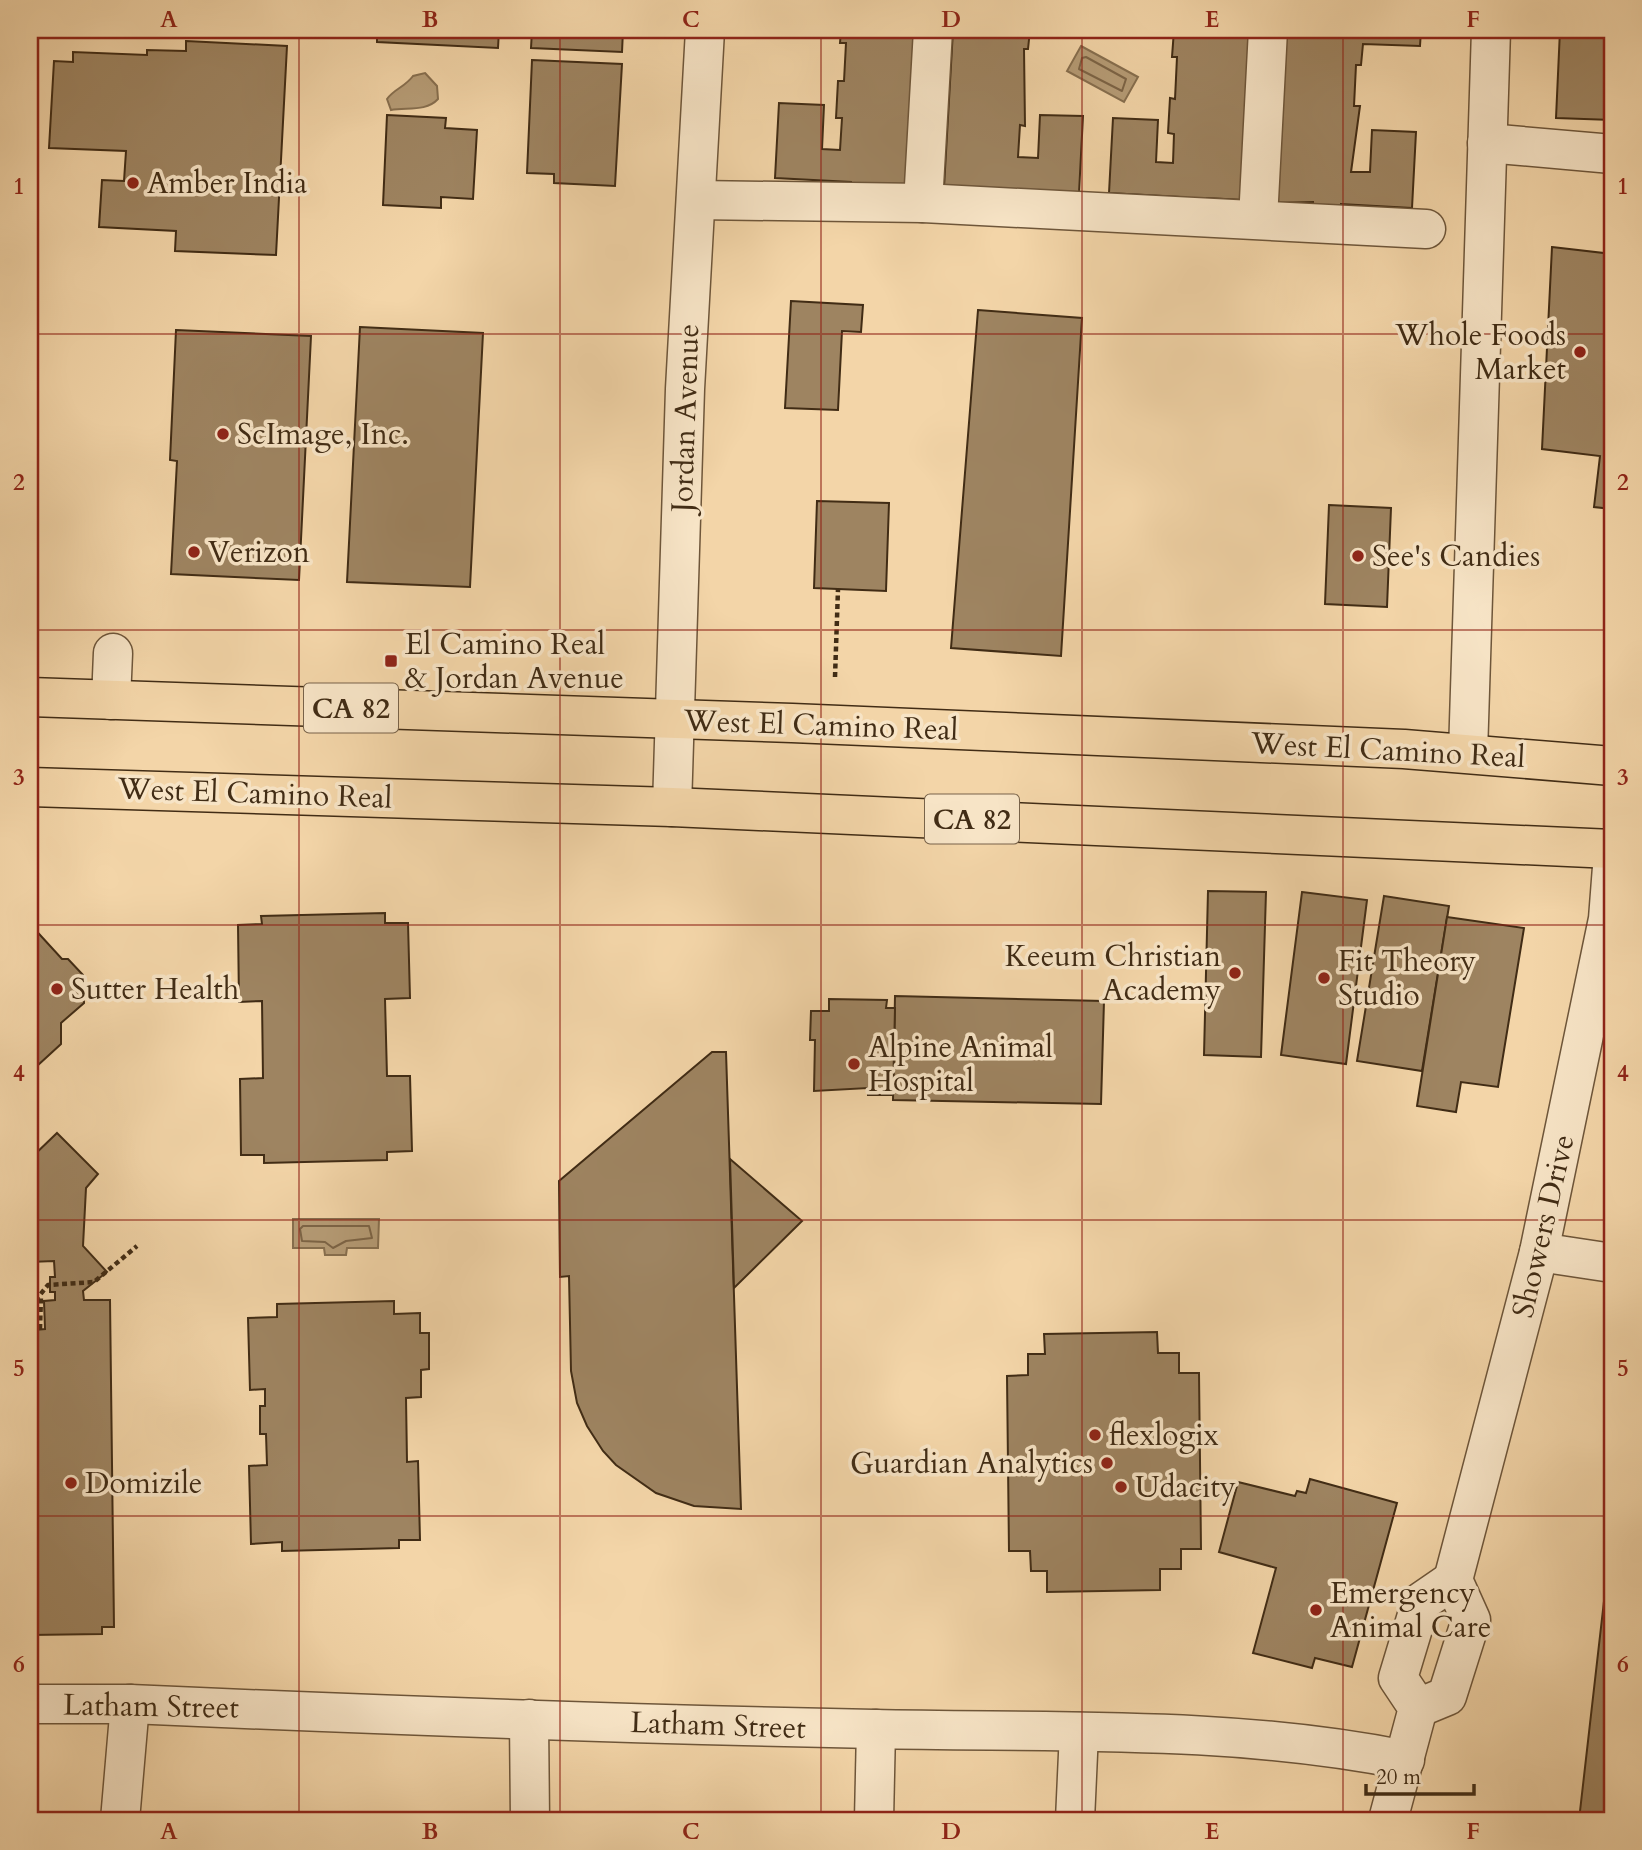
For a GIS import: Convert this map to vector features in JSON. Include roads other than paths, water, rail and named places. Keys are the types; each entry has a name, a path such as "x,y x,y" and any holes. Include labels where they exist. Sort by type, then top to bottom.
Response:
{"main road":[{"name":"West El Camino Real","path":"30,697 1468,753 1612,766"},
{"name":"West El Camino Real","path":"30,787 672,807 1612,849"}],"street":[{"name":"Jordan Avenue","path":"672,807 672,720 705,30"},
{"path":"923,203 933,30"},
{"path":"1258,219 1268,30"},
{"path":"1468,753 1490,30"},
{"path":"1487,143 1612,154"},
{"path":"696,200 923,203 1426,229"},
{"path":"111,700 113,653"},
{"name":"Showers Drive","path":"1453,1580 1539,1252 1608,919 1612,867"},
{"path":"1539,1252 1612,1263"},
{"path":"1388,1820 1418,1708 1398,1678 1403,1656 1421,1602 1453,1580 1471,1620 1447,1696 1418,1708"},
{"name":"Latham Street","path":"30,1704 130,1704 529,1719 1079,1732 1324,1744 1405,1760"},
{"path":"120,1820 130,1704"},
{"path":"529,1719 530,1820"},
{"path":"874,1820 876,1729"},
{"path":"1075,1820 1079,1732"}],"water":[{"path":"1081,46 1138,77 1124,102 1067,71"},
{"path":"425,73 437,86 438,99 428,106 391,110 387,99 413,76"},
{"path":"293,1219 379,1219 378,1248 347,1248 346,1255 325,1255 324,1248 293,1248"}],"place":[{"name":"Amber India","path":"133,183"},
{"name":"Whole Foods Market","path":"1580,352"},
{"name":"ScImage, Inc.","path":"223,434"},
{"name":"Verizon","path":"194,552"},
{"name":"See's Candies","path":"1358,556"},
{"name":"El Camino Real & Jordan Avenue","path":"391,661"},
{"name":"Keeum Christian Academy","path":"1235,973"},
{"name":"Fit Theory Studio","path":"1324,978"},
{"name":"Sutter Health","path":"57,989"},
{"name":"Alpine Animal Hospital","path":"854,1064"},
{"name":"flexlogix","path":"1095,1435"},
{"name":"Guardian Analytics","path":"1107,1463"},
{"name":"Domizile","path":"71,1483"},
{"name":"Udacity","path":"1121,1487"},
{"name":"Emergency Animal Care","path":"1316,1610"}]}
